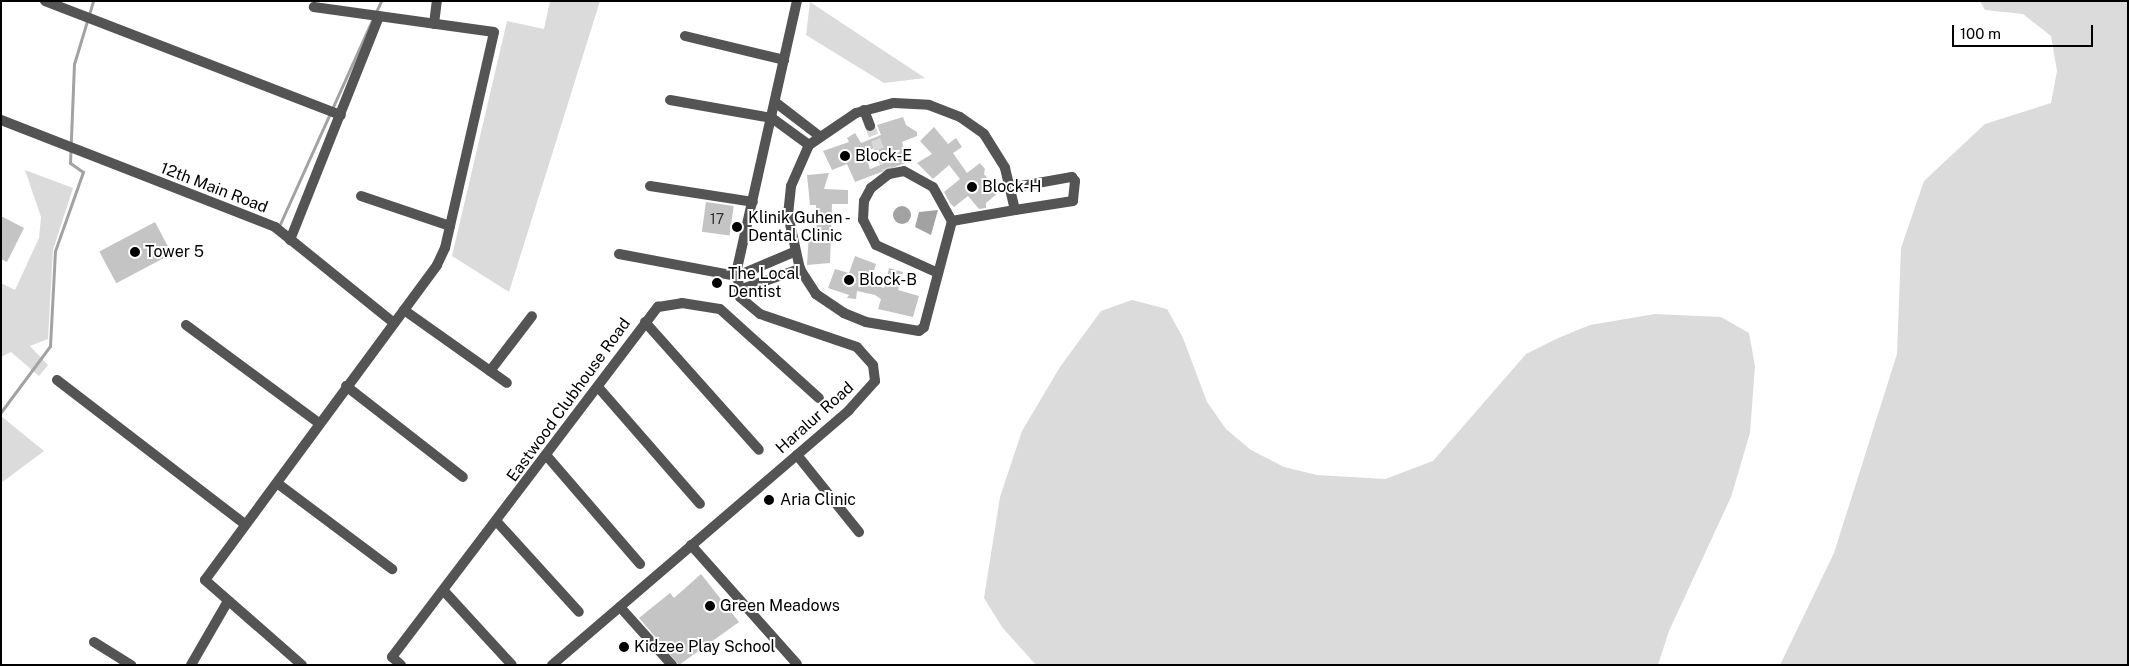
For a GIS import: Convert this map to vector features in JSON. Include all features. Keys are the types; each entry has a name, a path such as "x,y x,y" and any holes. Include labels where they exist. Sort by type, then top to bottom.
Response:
{"street":[{"path":"44,1 334,113"},
{"path":"434,24 437,1"},
{"path":"797,1 737,276 739,290 800,269"},
{"path":"302,665 205,580 436,265 450,226 494,32 314,7"},
{"path":"290,240 334,113 376,16"},
{"path":"685,36 784,60"},
{"path":"670,100 772,118 809,145"},
{"path":"775,102 818,135"},
{"path":"938,272 876,245 867,234 864,201 871,188 889,173 904,171 919,176 942,198 952,221 924,327 908,332 844,313 816,294 800,269 794,252 788,215 791,186 809,145 818,135 864,110 894,103 930,105 960,117 984,134 999,154 1015,210"},
{"path":"864,110 870,126"},
{"name":"12th Main Road","path":"1,120 70,149 275,227 394,323"},
{"path":"952,221 1073,202 1075,181 1072,177 1010,188"},
{"path":"650,186 753,202"},
{"path":"361,196 450,226"},
{"path":"619,254 737,276 794,252"},
{"name":"Haralur Road","path":"552,665 849,410 876,381 873,365 857,347 760,314 740,297 739,290"},
{"name":"Eastwood Clubhouse Road","path":"401,665 392,657 498,523 546,454 645,322 658,308 682,302 720,309 819,398"},
{"path":"404,310 507,383"},
{"path":"490,371 532,316"},
{"path":"645,322 759,450"},
{"path":"186,325 319,423"},
{"path":"57,380 245,524"},
{"path":"346,386 463,477"},
{"path":"598,387 700,504"},
{"path":"546,454 640,564"},
{"path":"797,455 859,532"},
{"path":"277,483 392,569"},
{"path":"498,523 579,612"},
{"path":"691,545 797,664"},
{"path":"444,591 512,665"},
{"path":"191,665 228,601"},
{"path":"620,607 672,665"},
{"path":"94,642 130,665"}],"shaded area":[{"path":"550,1 600,1 509,292 452,256 507,21 544,29"},
{"path":"1980,1 2128,1 2128,665 1780,665 1834,553 1897,354 1901,248 1924,181 1985,124 2051,103 2057,71 2051,36 2023,14 1985,10"},
{"path":"810,2 925,78 884,83 806,35"},
{"path":"25,170 73,188 53,250 48,339 30,346 48,365 39,376 11,352 1,357 1,283 15,290 39,238 41,217"},
{"path":"902,206 908,209 911,215 908,221 902,224 896,221 893,215 896,209"},
{"path":"938,210 931,235 915,227 919,212"},
{"path":"1132,300 1167,309 1183,338 1207,402 1226,429 1251,450 1284,467 1317,475 1385,479 1433,461 1526,354 1590,325 1655,314 1721,317 1749,333 1755,366 1750,433 1731,497 1669,631 1658,665 1036,665 1002,627 984,598 1000,497 1022,431 1060,367 1101,311"},
{"path":"1,416 44,451 1,483"}],"building":[{"path":"903,117 906,125 917,132 917,136 902,142 908,162 855,182 847,164 832,170 823,151 849,142 847,138 855,133 861,143 881,135 877,125","holes":["878,148 883,164 870,169 864,150"]},
{"path":"934,127 948,144 956,138 962,147 953,153 967,173 980,163 985,169 984,174 999,192 986,203 986,208 979,209 968,196 954,207 944,192 960,179 949,165 933,179 917,163 932,154 920,141"},
{"path":"829,173 824,189 848,190 848,204 832,204 830,263 807,265 809,232 817,232 816,205 810,205 807,175"},
{"path":"706,202 734,206 730,236 702,232"},
{"path":"1,216 24,228 7,262 1,259"},
{"name":"Tower 5","path":"155,222 172,254 116,283 99,252"},
{"path":"855,256 876,264 870,283 884,288 889,268 903,272 898,290 919,296 913,317 878,309 881,299 875,295 857,291 856,299 847,298 849,295 828,288 835,269 849,273"},
{"path":"701,574 739,622 679,665 639,618 670,593 674,598"}],"waterway":[{"path":"1,412 50,346 55,251 83,172 70,163 74,64 93,1"},
{"path":"375,14 381,1"},
{"path":"280,224 372,20"}],"tunnel":[{"path":"870,126 888,172"}],"place":[{"name":"Block-E","path":"845,156"},
{"name":"Block-H","path":"972,187"},
{"name":"Klinik Guhen - Dental Clinic","path":"737,227"},
{"name":"Tower 5","path":"135,252"},
{"name":"Block-B","path":"849,280"},
{"name":"The Local Dentist","path":"717,283"},
{"name":"Aria Clinic","path":"769,500"},
{"name":"Green Meadows","path":"710,606"},
{"name":"Kidzee Play School","path":"624,647"}]}
